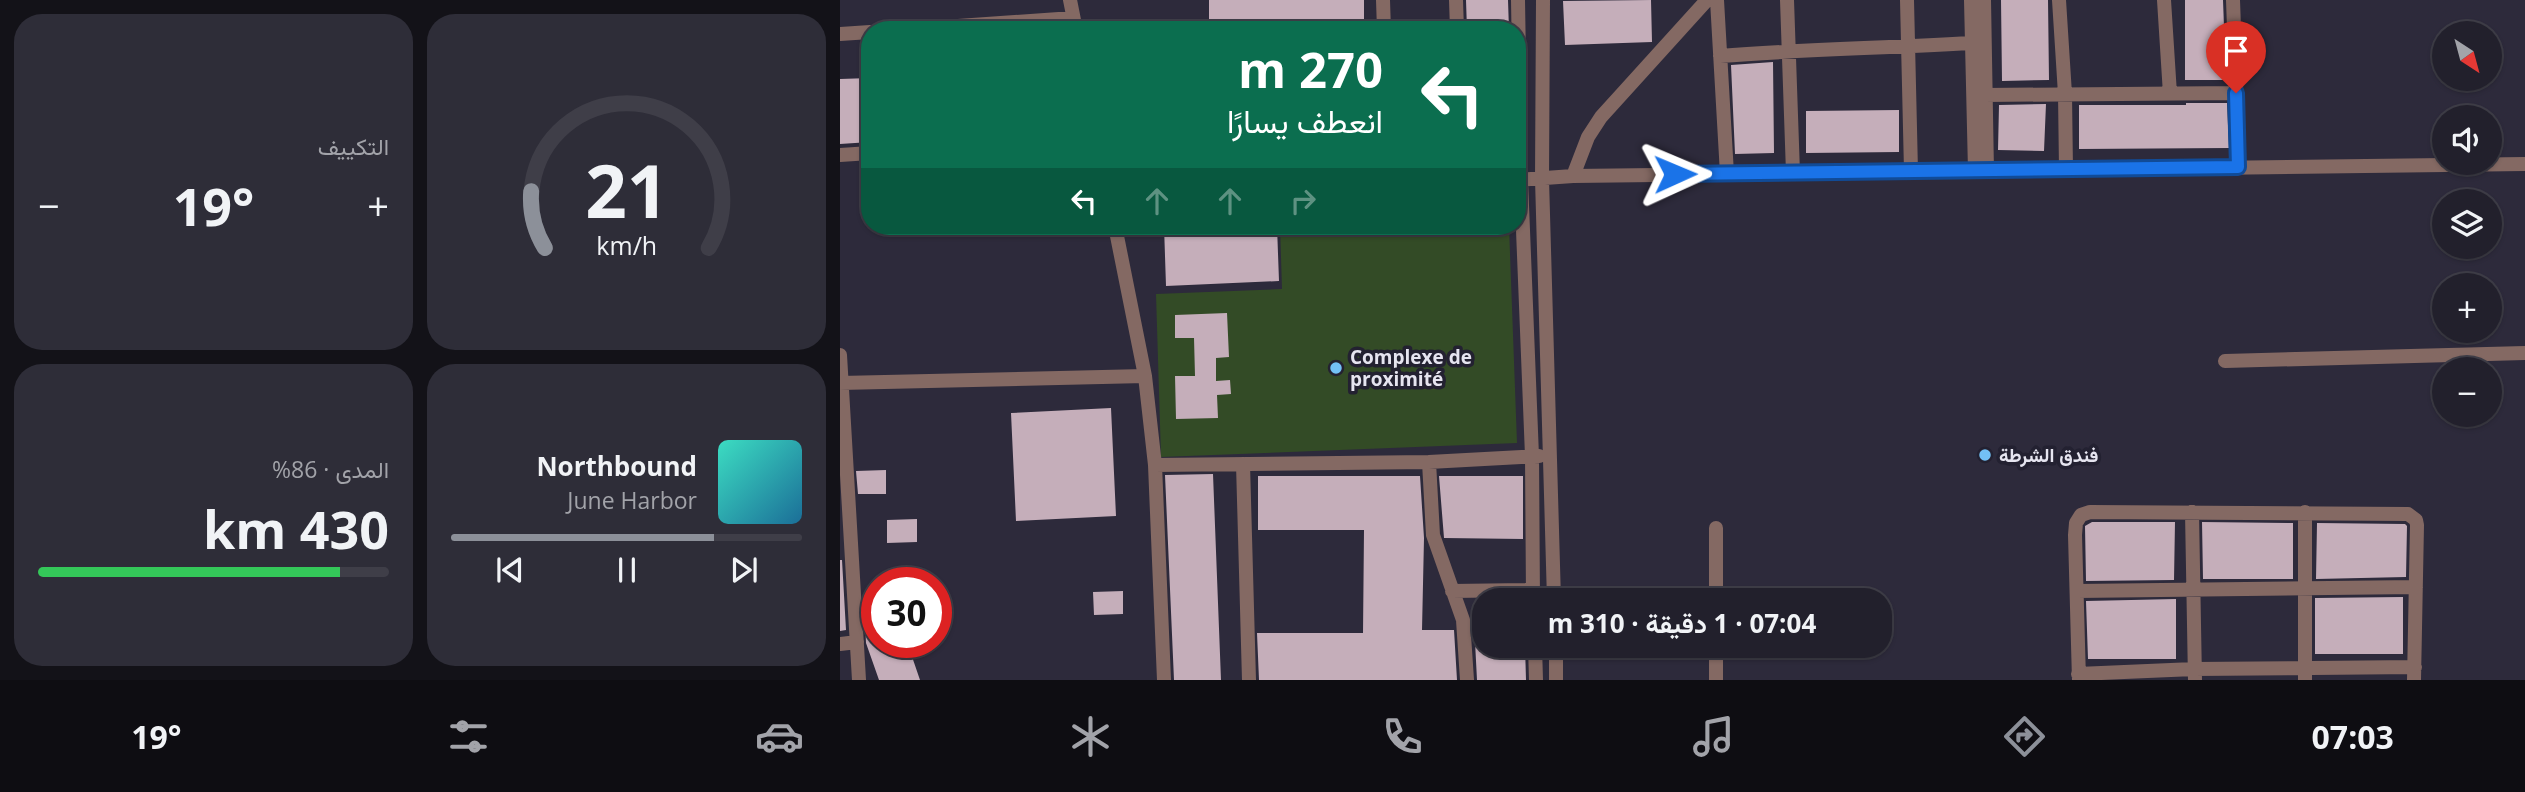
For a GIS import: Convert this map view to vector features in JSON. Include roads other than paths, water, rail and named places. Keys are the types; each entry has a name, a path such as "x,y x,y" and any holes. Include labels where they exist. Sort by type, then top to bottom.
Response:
{"street":[{"path":"1070,0 1074,21"},
{"path":"1383,0 1384,21"},
{"path":"1456,0 1457,21"},
{"path":"1518,0 1518,21"},
{"path":"1543,0 1542,179 1554,588"},
{"path":"1573,176 1588,137 1601,117 1707,0"},
{"path":"1717,0 1727,174"},
{"path":"1787,0 1793,173"},
{"path":"1907,0 1911,172"},
{"path":"1971,0 1985,95 1981,171"},
{"path":"1981,171 1978,43 1984,0"},
{"path":"2059,0 2066,170"},
{"path":"2164,0 2170,94"},
{"path":"2233,0 2238,167"},
{"path":"840,34 861,33"},
{"path":"1720,56 1978,43"},
{"path":"1985,95 2236,93"},
{"path":"840,155 861,154"},
{"path":"1526,180 1573,176 2525,164"},
{"path":"1117,235 1145,376 1154,465 1164,680"},
{"path":"1522,235 1532,456 1533,588"},
{"path":"2225,361 2525,353"},
{"path":"840,355 846,555 859,680"},
{"path":"841,383 1145,376"},
{"path":"1154,465 1429,462 1551,456"},
{"path":"1429,462 1435,546 1463,620 1467,680"},
{"path":"1243,464 1249,680"},
{"path":"2090,512 2305,512 2413,516 2417,525 2414,674 2079,677 2076,523 2081,515 2090,512"},
{"path":"2192,512 2195,675"},
{"path":"2305,512 2305,674"},
{"path":"1716,528 1716,588"},
{"path":"2077,591 2416,587"},
{"path":"1452,591 1472,592"},
{"path":"840,644 857,642"},
{"path":"1535,658 1536,680"},
{"path":"1556,658 1556,680"},
{"path":"1716,658 1716,680"}],"place":[{"name":"Complexe de proximité","path":"1336,368"},
{"name":"فندق الشرطة","path":"1985,455"}]}
